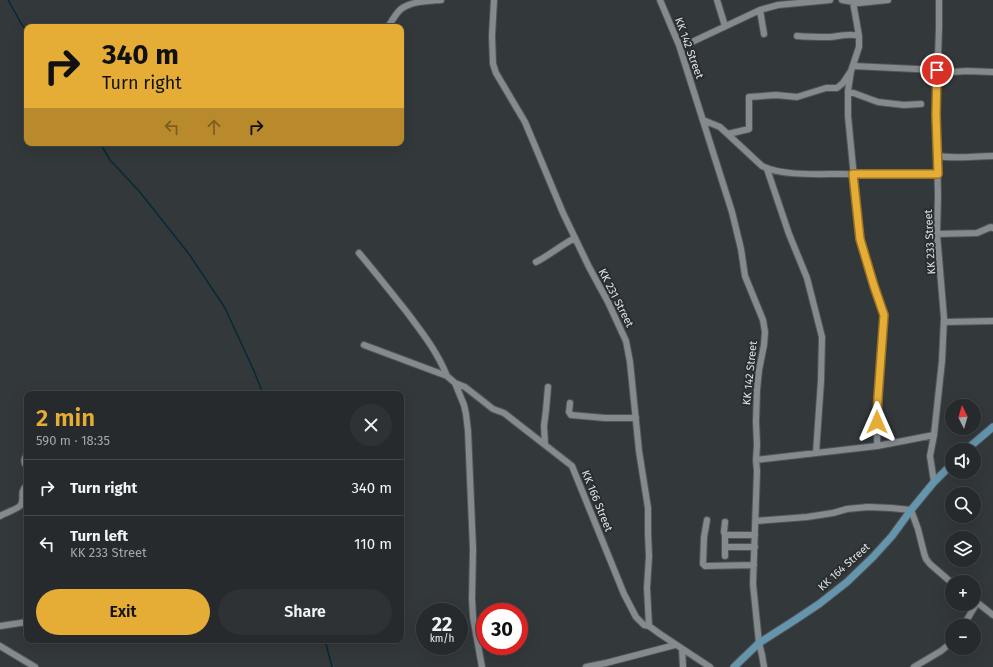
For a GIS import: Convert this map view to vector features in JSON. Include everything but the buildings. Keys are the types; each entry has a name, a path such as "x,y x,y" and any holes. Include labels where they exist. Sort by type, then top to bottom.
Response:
{"main road":[{"path":"974,443 993,427"},
{"name":"KK 164 Street","path":"734,667 758,643 815,607 847,582 892,536 911,510 945,471"}],"street":[{"path":"390,24 400,10 410,5 441,0"},
{"name":"KK 231 Street","path":"494,0 492,36 493,64 496,73 525,122 563,214 608,302 626,341 630,362 639,451 648,508 649,556 647,588 649,626"},
{"name":"KK 142 Street","path":"660,0 679,45 703,120 732,212 741,249 745,276 763,320 765,332 757,390 756,521 753,584 758,643 764,667"},
{"path":"717,0 725,26"},
{"path":"679,45 692,42 760,10 791,2 830,0"},
{"path":"842,0 853,2 888,0"},
{"name":"KK 233 Street","path":"934,482 930,456 934,435 942,361 944,322 942,280 938,255 937,234 938,174 936,115 939,0"},
{"path":"853,2 859,36 859,46 852,68 848,91 848,116 853,174 860,239 884,315 878,397 877,446"},
{"path":"760,10 764,34"},
{"path":"798,36 825,37 854,34 859,36"},
{"path":"852,68 937,72 993,72"},
{"path":"728,134 749,129 749,97 776,95 797,97 826,88 836,88 843,83 852,68"},
{"path":"848,91 878,102 904,105 920,104"},
{"path":"703,120 720,127 762,166 779,172 938,174"},
{"path":"937,156 960,158 993,156"},
{"path":"767,169 789,234 807,278 822,337 821,381 816,453"},
{"path":"937,234 977,233 993,228"},
{"path":"536,262 575,238"},
{"path":"359,253 381,278 428,340 447,376"},
{"path":"944,322 993,321"},
{"name":"KK 166 Street","path":"364,345 447,376 455,383 465,387 493,409 504,413 572,466 624,594 636,617 644,625 649,626 710,667"},
{"path":"455,383 464,406 468,431 473,549 473,617 482,667"},
{"path":"545,444 544,426 548,387"},
{"path":"570,403 569,412 571,415 605,418 636,418"},
{"path":"756,460 877,446 934,435"},
{"path":"0,516 20,507 24,488"},
{"path":"756,521 807,517 847,509 868,507 911,510 926,559 945,576"},
{"path":"707,520 704,537 703,564 705,566 754,565"},
{"path":"725,522 725,556"},
{"path":"725,535 755,535"},
{"path":"725,547 755,547"},
{"path":"981,606 993,615"},
{"path":"0,626 24,622"},
{"path":"586,667 676,645"},
{"path":"0,646 35,667"},
{"path":"914,667 945,648"},
{"path":"682,649 683,667"}],"waterway":[{"path":"8,0 24,28"},
{"path":"102,146 110,160 139,191 189,254 225,308 262,391"},
{"path":"326,643 332,667"}],"route":[{"path":"877,422 884,315 860,239 853,174 938,174 936,115 937,70"}]}
